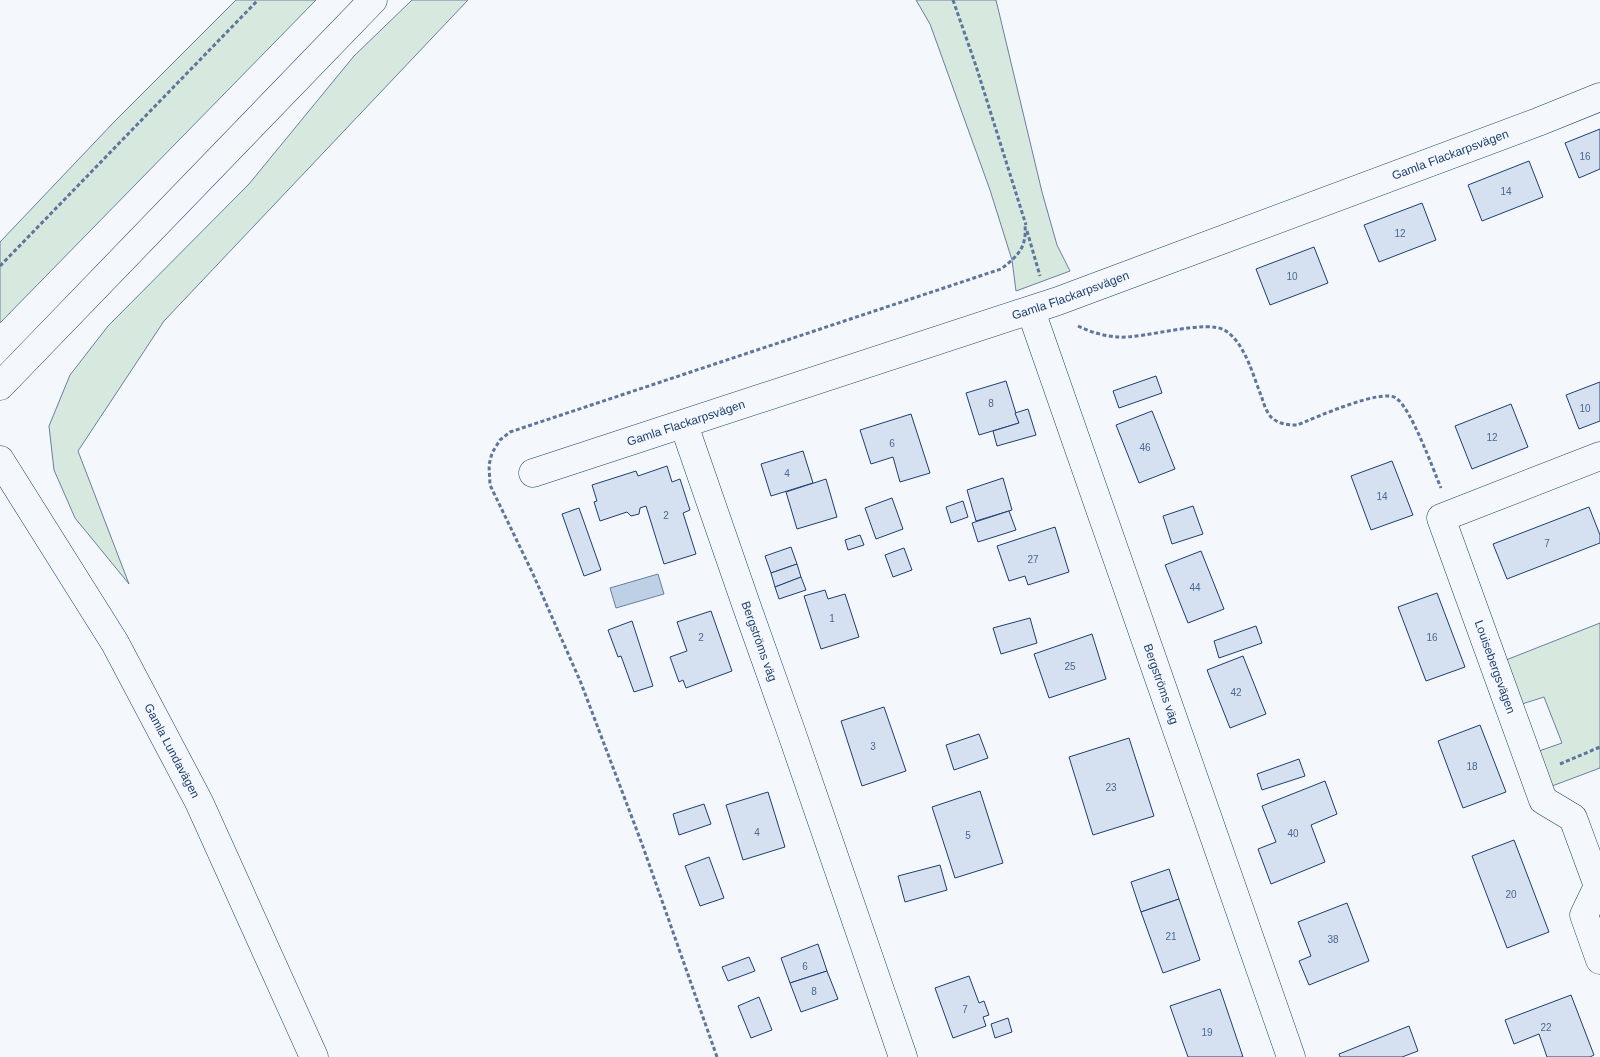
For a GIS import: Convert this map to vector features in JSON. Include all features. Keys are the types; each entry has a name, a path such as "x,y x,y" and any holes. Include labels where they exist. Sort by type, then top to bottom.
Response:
{"street":[{"path":"0,386 373,0"},
{"name":"Gamla Flackarpsvägen","path":"533,473 1046,305 1538,122 1600,97"},
{"name":"Bergströms väg","path":"1046,305 1290,1057"},
{"name":"Bergströms väg","path":"684,424 792,731 903,1057"},
{"path":"1452,514 1600,456"},
{"name":"Gamla Lundavägen","path":"0,460 115,643 199,802 314,1057"},
{"name":"Louisebergsvägen","path":"1452,514 1441,518 1543,800 1573,818 1598,886 1584,915 1600,960"}],"path":[{"path":"0,266 258,0"},
{"path":"953,0 976,66 1026,225 1046,305 1083,328 1119,337 1207,326 1219,327 1227,332 1240,346 1268,412 1278,422 1284,424 1297,425 1378,396 1387,395 1395,397 1401,403 1413,423 1452,514"},
{"path":"718,1057 642,844 581,683 533,574 490,485 489,465 492,453 500,440 510,432 1001,269 1014,259 1022,249 1026,238 1026,225"},
{"path":"1534,775 1600,747"}],"shaded area":[{"path":"236,0 316,0 0,323 0,242 114,122"},
{"path":"412,0 468,0 164,321 78,451 129,584 75,518 54,470 49,426 70,375 108,326 249,184 354,56"},
{"path":"916,0 996,0 1042,192 1057,245 1070,271 1016,291 1012,260 990,190 930,24"},
{"path":"1600,623 1600,768 1552,786 1539,751 1562,743 1544,697 1522,704 1506,660"}],"water":[{"path":"658,574 664,594 616,608 610,588"}],"building":[{"path":"1600,129 1600,169 1579,178 1565,143"},
{"path":"1529,161 1543,197 1482,221 1468,185"},
{"path":"1422,203 1436,240 1379,262 1364,225"},
{"path":"1314,247 1328,283 1270,305 1256,269"},
{"path":"1156,376 1162,393 1119,408 1113,391"},
{"path":"1006,381 1019,423 979,435 966,393"},
{"path":"1600,382 1600,421 1579,429 1566,395"},
{"path":"1511,404 1528,447 1472,469 1455,426"},
{"path":"1028,409 1036,435 997,446 993,431 1019,423 1015,413"},
{"path":"1152,411 1175,469 1139,483 1116,425"},
{"path":"911,414 930,473 900,482 893,457 871,464 860,430"},
{"path":"803,451 813,483 771,496 761,464"},
{"path":"1392,461 1413,515 1371,530 1351,476"},
{"path":"667,466 672,482 680,479 690,510 683,513 696,554 664,564 646,506 640,508 639,514 631,516 627,512 600,521 594,502 597,501 592,485 636,471 638,476"},
{"path":"1003,478 1012,510 976,521 967,490"},
{"path":"826,479 837,517 797,529 786,492"},
{"path":"892,498 903,529 876,539 865,508"},
{"path":"963,501 968,517 951,523 946,507"},
{"path":"1193,506 1203,534 1172,544 1163,516"},
{"path":"1589,507 1600,535 1600,543 1507,579 1493,544"},
{"path":"579,508 601,570 584,576 562,514"},
{"path":"1009,511 1016,530 978,542 972,523"},
{"path":"1055,527 1069,572 1028,585 1025,576 1009,581 997,546"},
{"path":"860,535 864,545 848,550 845,540"},
{"path":"791,547 797,564 771,573 765,556"},
{"path":"904,548 912,570 893,577 885,555"},
{"path":"1201,551 1224,609 1188,623 1165,565"},
{"path":"797,564 801,577 775,587 771,573"},
{"path":"801,577 806,590 779,599 775,587"},
{"path":"825,590 828,599 845,594 859,637 821,649 804,596"},
{"path":"1437,593 1465,667 1426,681 1398,607"},
{"path":"711,611 732,671 686,688 683,680 679,682 670,657 687,651 677,622"},
{"path":"1030,618 1037,643 1001,654 993,628"},
{"path":"632,621 653,686 634,692 621,656 618,657 608,630"},
{"path":"1256,626 1262,643 1219,658 1214,641"},
{"path":"1092,634 1106,679 1049,698 1034,654"},
{"path":"1243,656 1266,714 1230,728 1207,670"},
{"path":"884,707 906,771 862,786 841,721"},
{"path":"1480,725 1506,792 1463,808 1438,741"},
{"path":"979,734 988,758 954,770 946,745"},
{"path":"1129,738 1154,816 1093,835 1069,757"},
{"path":"1299,759 1305,776 1262,790 1257,774"},
{"path":"1325,781 1337,814 1311,825 1325,862 1271,884 1258,849 1276,842 1262,806"},
{"path":"980,791 1003,863 955,878 932,807"},
{"path":"768,792 785,847 743,860 726,805"},
{"path":"704,804 711,824 679,835 673,814"},
{"path":"1514,840 1549,932 1507,948 1472,856"},
{"path":"709,857 724,898 700,906 685,866"},
{"path":"940,865 947,890 905,902 898,876"},
{"path":"1169,869 1179,899 1141,912 1131,882"},
{"path":"1179,899 1200,960 1163,973 1141,912"},
{"path":"1347,903 1369,961 1309,985 1299,961 1311,956 1298,922"},
{"path":"818,944 827,971 790,983 781,958"},
{"path":"749,957 755,971 728,981 722,967"},
{"path":"827,971 838,999 801,1012 790,983"},
{"path":"969,976 979,1003 984,1001 989,1015 983,1017 986,1026 953,1038 935,988"},
{"path":"1220,989 1243,1057 1188,1057 1170,1006"},
{"path":"1571,995 1594,1055 1590,1057 1547,1057 1539,1034 1514,1044 1505,1020"},
{"path":"759,997 772,1030 751,1038 738,1006"},
{"path":"1008,1018 1012,1032 995,1038 991,1024"},
{"path":"1409,1026 1418,1051 1402,1057 1340,1057 1339,1054"}]}
